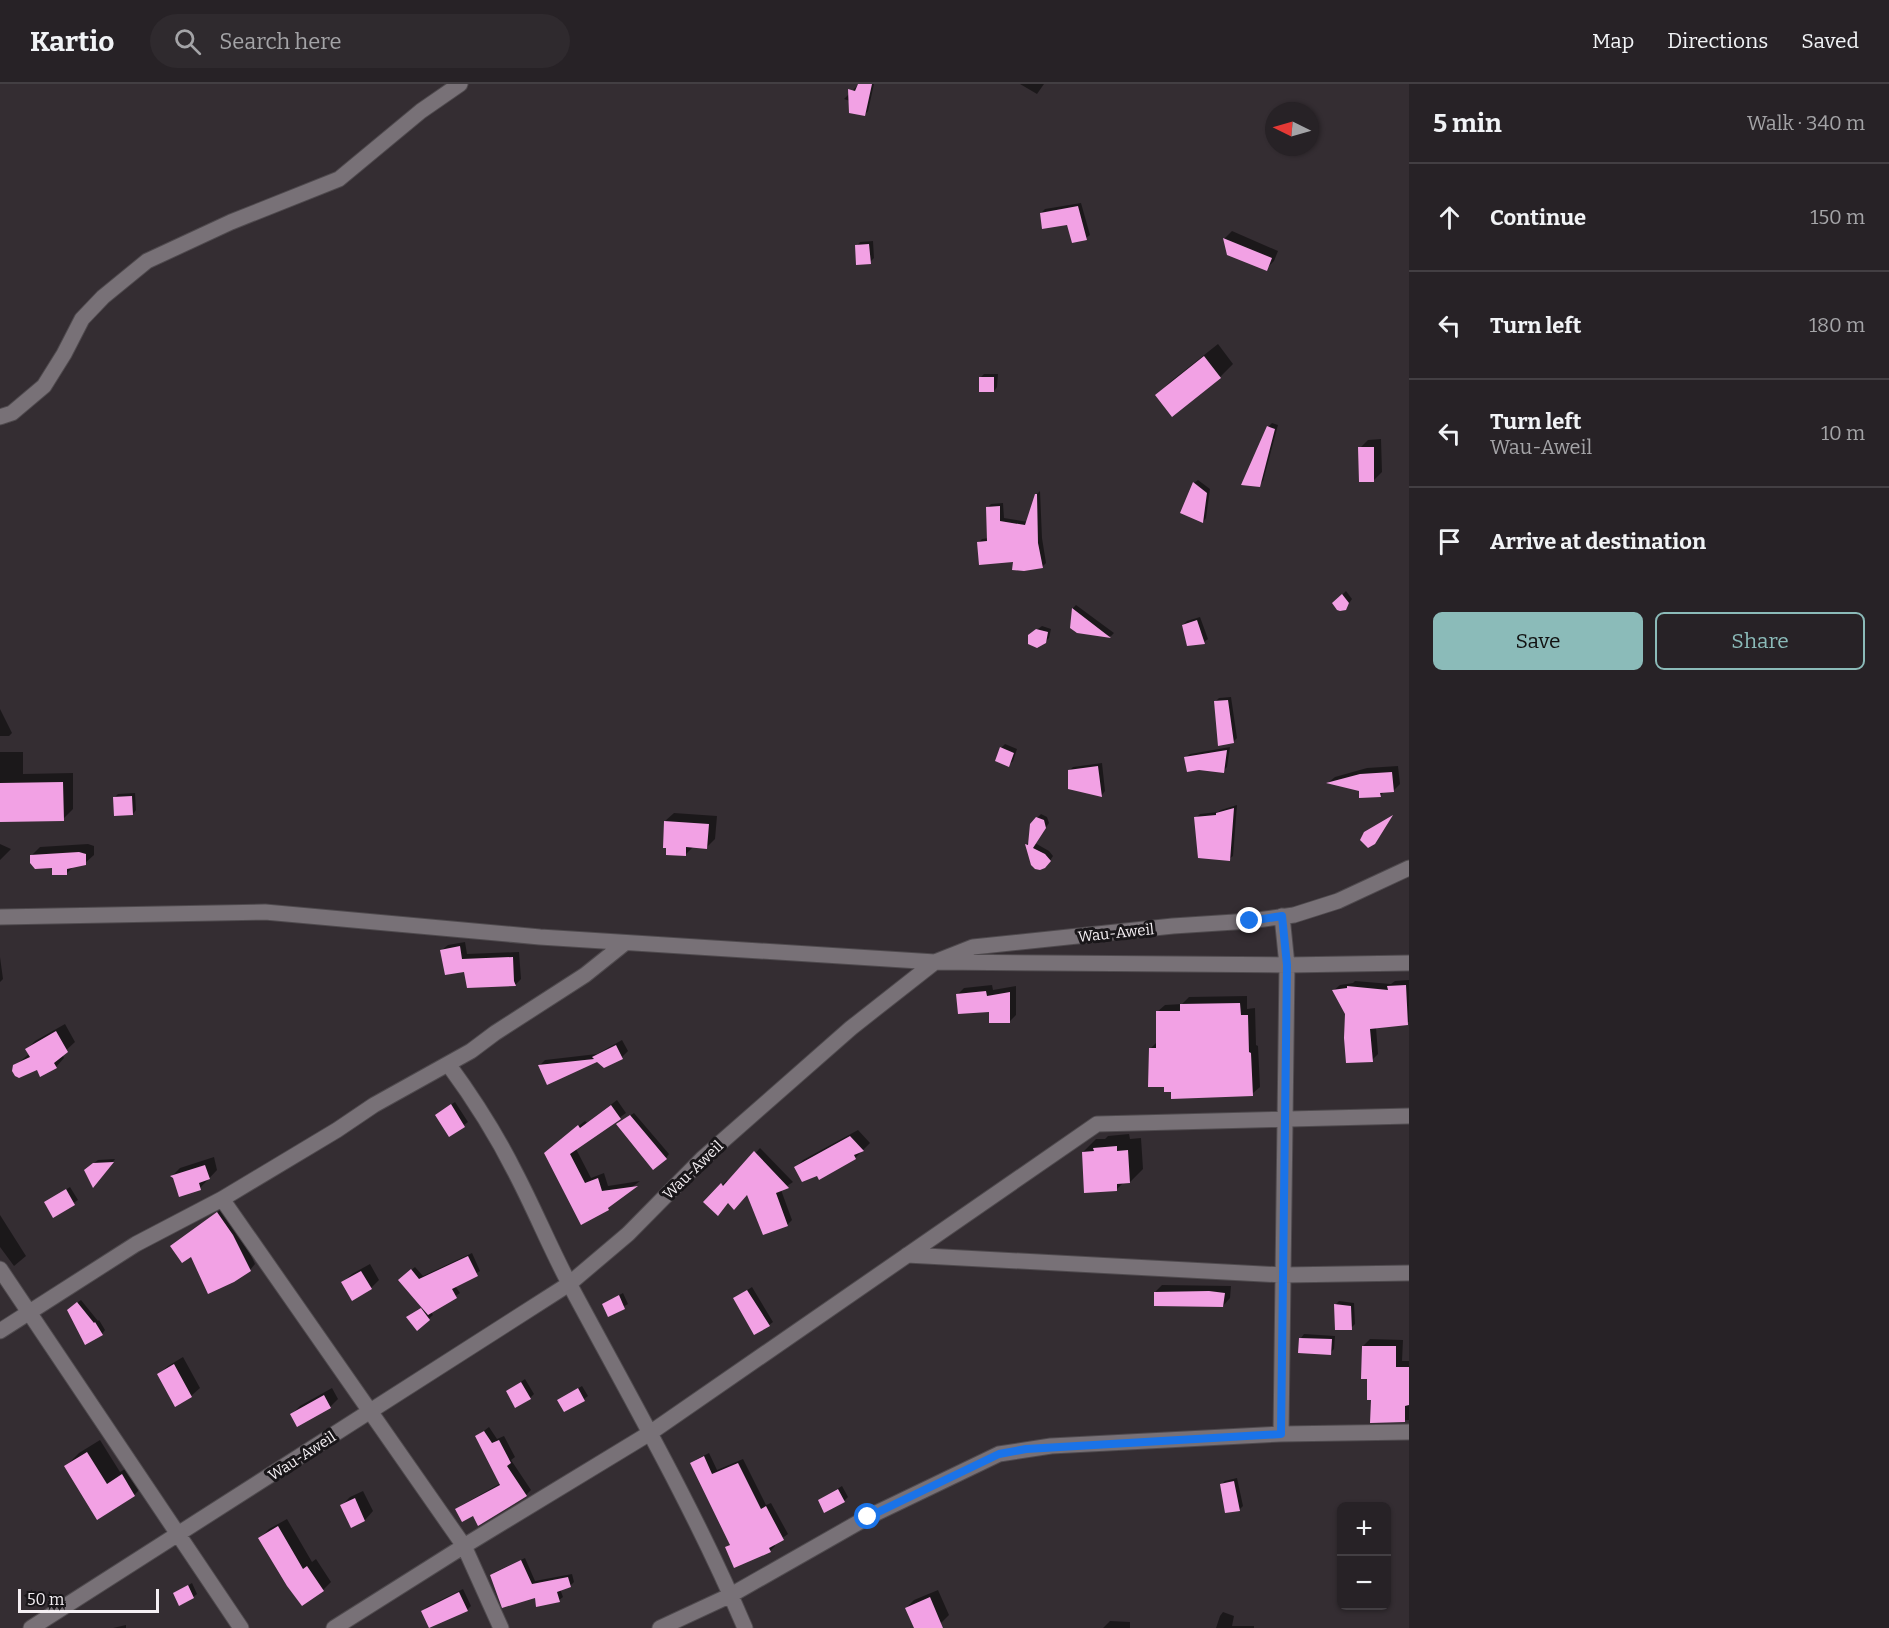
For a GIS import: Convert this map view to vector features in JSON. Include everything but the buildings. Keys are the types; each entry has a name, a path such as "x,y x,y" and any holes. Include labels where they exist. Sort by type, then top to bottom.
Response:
{"street":[{"path":"0,417 12,413 44,386 82,319 103,297 147,261 231,222 339,179 421,111 460,84"},
{"name":"Wau-Aweil","path":"31,1628 569,1284 628,1234 702,1159 851,1028 935,962 973,947 1282,916 1338,901 1409,868"},
{"path":"0,917 265,912 540,937 935,962 1287,965 1409,963"},
{"path":"1281,1434 1287,965 1282,916"},
{"path":"0,1331 136,1244 222,1199 337,1130 374,1105 471,1051 585,975 625,943"},
{"path":"448,1064 497,1138 569,1284 650,1433 731,1595 745,1628"},
{"path":"334,1628 650,1433 1097,1124 1409,1116"},
{"path":"222,1199 464,1546 501,1628"},
{"path":"907,1255 1283,1275 1409,1273"},
{"path":"0,1269 241,1628"},
{"path":"660,1628 731,1595 868,1517 999,1454 1051,1446 1281,1434 1409,1432"}],"route":[{"path":"868,1517 999,1454 1051,1446 1281,1434 1287,965 1282,916 1250,921"}]}
